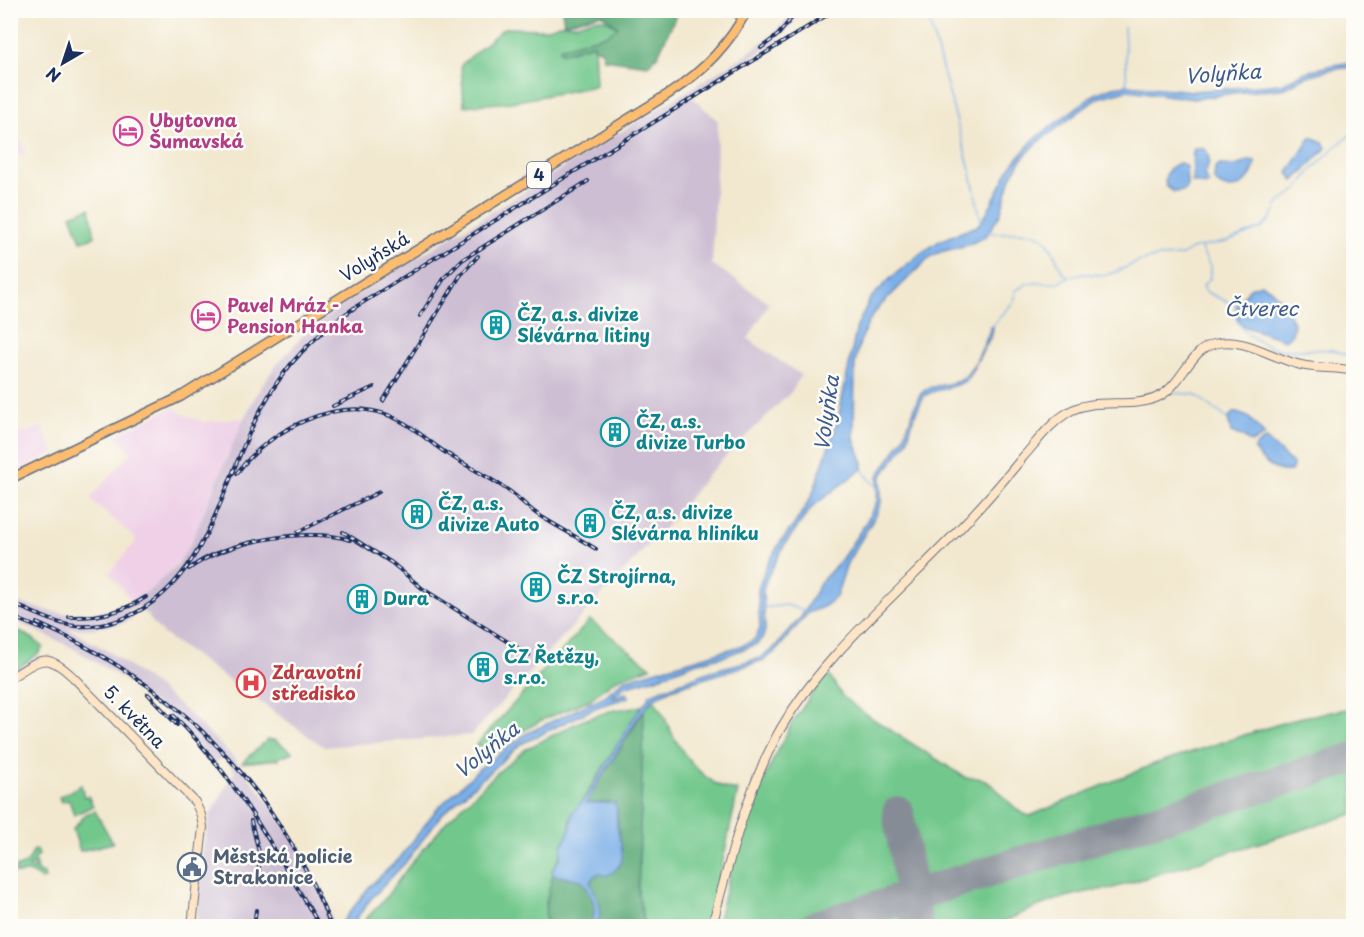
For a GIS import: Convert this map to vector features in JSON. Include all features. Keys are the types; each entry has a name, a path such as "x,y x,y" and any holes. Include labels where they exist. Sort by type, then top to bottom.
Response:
{"main road":[{"name":"Volyňská","path":"10,479 193,389 662,98 714,58 745,14"}],"street":[{"path":"730,10 745,14"},
{"path":"712,927 732,850 755,780 777,735 803,695 846,645 987,500 1052,424 1069,411 1085,406 1139,402 1160,396 1174,385 1199,353 1212,344 1241,343 1302,366 1353,371"},
{"name":"5. května","path":"10,678 41,660 51,660 64,669 198,807 203,827 192,927"}],"shaded area":[{"path":"794,11 802,11 771,45 691,96 718,121 712,264 769,303 748,339 801,375 792,391 709,473 669,523 471,735 324,747 162,633 139,606 128,611 132,619 123,623 93,629 67,628 109,652 156,686 188,713 232,756 264,796 292,837 315,879 335,926 196,926 202,852 210,815 235,771 223,757 214,764 171,717 122,678 69,646 11,619 10,600 49,611 71,614 92,613 111,610 129,603 151,589 177,565 191,543 244,418 259,390 274,368 306,332 352,298 747,54 775,32"},
{"path":"10,132 23,145 25,155 16,154 12,159 11,168"},
{"path":"174,407 182,414 204,422 244,418 184,555 159,583 132,601 109,573 137,540 90,499 132,452 114,435"},
{"path":"42,427 54,453 11,474 11,436"}],"green space":[{"path":"562,10 678,11 658,55 648,65 604,59 602,51 594,48 594,44 562,53 560,48 606,35 618,27 602,14 564,23"},
{"path":"594,19 605,19 618,27 599,38 560,48 563,53 594,44 596,86 512,102 464,106 461,65 504,28 545,29 560,24 577,24"},
{"path":"90,208 95,237 81,241 71,215"},
{"path":"590,620 651,667 615,680 589,700 540,721 521,732 497,751 476,745"},
{"path":"10,627 32,638 43,647 38,654 11,673"},
{"path":"827,672 842,696 865,714 966,778 978,778 988,782 1017,809 1030,816 1154,764 1298,718 1353,708 1353,814 1107,890 1091,891 1063,898 1036,907 996,926 716,926 742,827 792,723"},
{"path":"653,699 682,750 694,766 716,784 727,789 738,790 711,917 701,926 645,926 638,893 644,710"},
{"path":"642,706 570,820 564,846 552,870 545,914 548,926 359,926 383,901 447,821 498,772 526,749 581,721 610,711"},
{"path":"644,710 638,893 645,926 595,926 596,894 590,882 594,876 619,867 622,852 617,809 609,802 586,803"},
{"path":"267,740 275,740 292,752 279,759 242,763"},
{"path":"81,785 84,797 88,796 93,806 74,815 69,800 61,802 59,797"},
{"path":"95,811 113,843 80,851 73,829 86,814"},
{"path":"37,850 39,855 34,860 36,865 29,867 32,869 36,867 38,872 44,874 45,879 41,880 28,872 15,873 16,867 25,864 33,851"},
{"path":"553,874 581,880 593,902 594,914 590,926 548,926 545,914"}],"water":[{"path":"1353,62 1353,67 1329,70 1305,77 1286,88 1271,90 1194,99 1127,90 1098,98 1037,143 1022,159 1011,177 1000,215 986,236 968,245 930,257 878,308 869,321 860,342 855,363 854,439 863,468 812,507 785,544 763,590 765,630 757,644 624,687 612,697 627,693 629,697 597,707 521,744 441,815 406,862 370,900 351,926 339,926 370,886 400,858 436,810 480,768 526,734 605,696 624,680 744,645 754,640 760,629 758,590 765,569 812,496 838,419 857,326 870,299 921,253 941,240 977,226 984,218 1011,166 1033,140 1095,94 1113,87 1127,85 1194,91 1270,85 1284,83 1303,73 1328,66"},
{"path":"1311,137 1323,142 1326,148 1294,181 1288,173"},
{"path":"1194,149 1206,150 1209,156 1204,175 1209,184 1206,185 1192,182 1193,153"},
{"path":"1251,160 1255,162 1254,169 1240,186 1227,188 1220,186 1214,180 1215,168 1220,165 1236,166"},
{"path":"1181,163 1186,167 1187,185 1184,191 1174,192 1166,186 1166,178 1171,168"},
{"name":"Čtverec","path":"1261,284 1272,290 1294,323 1292,334 1285,340 1243,326 1238,319 1236,308 1239,302 1250,288"},
{"path":"993,327 992,334 967,380 924,396 913,419 907,442 881,477 881,502 876,515 847,563 836,597 825,606 808,613 776,651 764,660 671,689 653,699 637,719 586,803 615,803 622,849 622,861 619,866 606,876 599,873 590,882 598,899 600,915 596,926 590,926 594,914 593,902 581,880 557,876 552,870 561,857 562,846 571,827 572,813 589,793 632,720 650,694 711,671 760,658 774,648 801,617 821,582 841,560 865,524 877,501 878,476 903,439 919,396 927,389 954,383 964,378 978,357"},
{"path":"1234,412 1248,417 1265,435 1251,443 1231,432 1228,419"},
{"path":"1266,439 1291,462 1293,466 1291,471 1275,469 1265,463 1254,450"}],"waterway":[{"path":"926,10 971,173 981,221"},
{"path":"1124,27 1127,86"},
{"path":"1200,247 1226,242 1262,228 1270,220 1278,204 1298,189 1309,173 1354,132"},
{"path":"987,232 1036,234 1048,243 1063,273 1067,276"},
{"path":"991,327 1015,300 1015,291 1028,283 1056,283 1068,277 1084,274 1104,275 1158,257 1181,256 1191,249 1200,247 1210,266 1210,278 1203,286 1206,292 1236,306"},
{"path":"1236,310 1236,318 1245,332 1270,346 1285,350 1332,350 1354,359"},
{"path":"1170,393 1194,394 1228,419"},
{"path":"862,470 878,489"},
{"path":"763,608 786,605 805,611"}],"runway":[{"path":"816,926 1354,758"},
{"path":"898,812 917,926"}],"railway":[{"path":"761,48 778,35 798,10"},
{"path":"10,603 50,620 75,626 111,623 144,608 168,589 187,567 216,515 264,404 282,375 316,338 357,306 835,10"},
{"path":"420,316 445,277 462,260 588,181"},
{"path":"383,401 460,276 478,256"},
{"path":"333,406 374,387"},
{"path":"237,473 266,444 303,421 344,410 365,410 385,414 408,425 443,451 509,491 537,514 596,549"},
{"path":"298,532 379,492"},
{"path":"343,532 392,563 423,589 529,655"},
{"path":"189,569 204,559 223,551 267,539 312,535 350,540"},
{"path":"69,617 109,613 128,607 146,597"},
{"path":"10,616 44,630"},
{"path":"37,623 87,648 134,676 177,708 216,744 250,784 281,828 308,875 331,926"},
{"path":"148,694 177,725"},
{"path":"173,715 216,763 235,789 320,926"},
{"path":"251,821 259,852 259,874"},
{"path":"254,926 256,910"}],"place":[{"name":"Ubytovna Šumavská","path":"128,131"},
{"name":"Pavel Mráz - Pension Hanka","path":"206,316"},
{"name":"ČZ, a.s. divize Slévárna litiny","path":"496,325"},
{"name":"ČZ, a.s. divize Turbo","path":"615,432"},
{"name":"ČZ, a.s. divize Auto","path":"417,514"},
{"name":"ČZ, a.s. divize Slévárna hliníku","path":"590,523"},
{"name":"ČZ Strojírna, s.r.o.","path":"536,587"},
{"name":"Dura","path":"362,599"},
{"name":"ČZ Řetězy, s.r.o.","path":"483,667"},
{"name":"Zdravotní středisko","path":"251,683"},
{"name":"Městská policie Strakonice","path":"192,867"}],"water label":[{"name":"Volyňka","path":"1223,74"},
{"name":"Volyňka","path":"827,413"},
{"name":"Volyňka","path":"487,750"}]}
